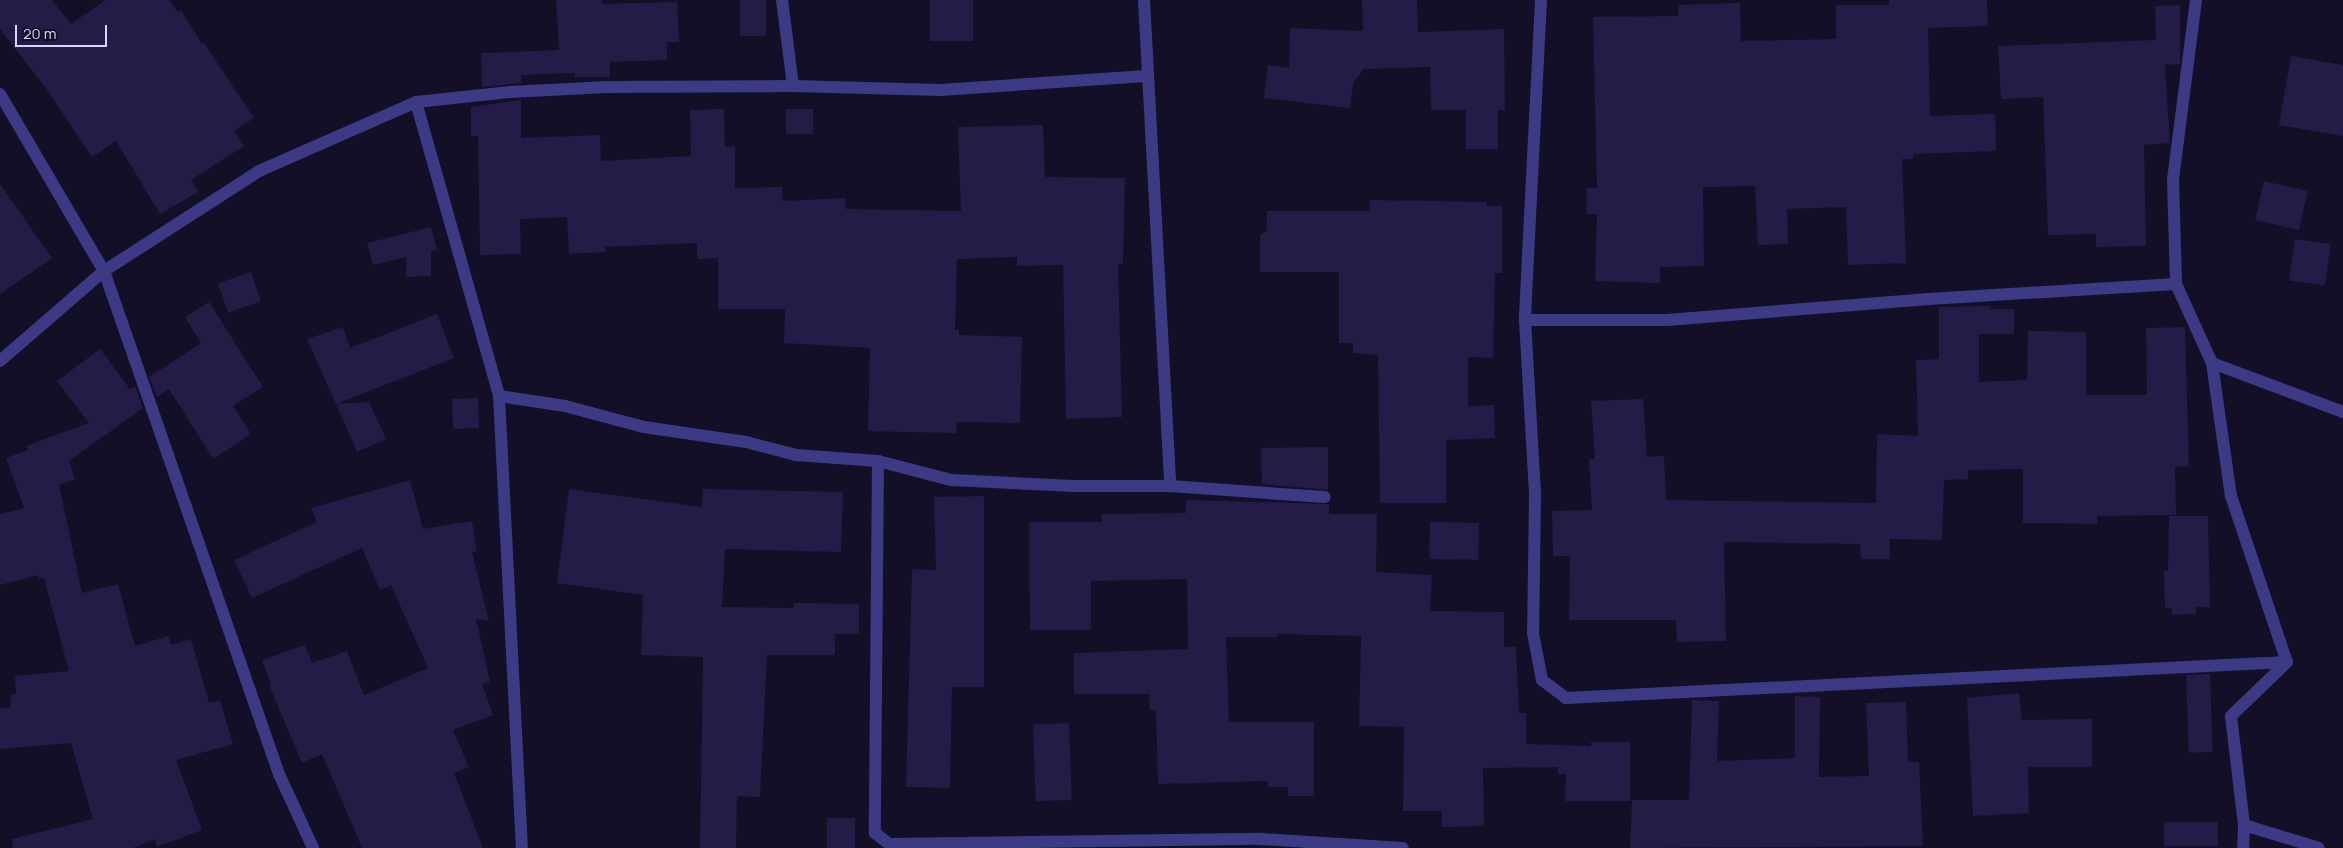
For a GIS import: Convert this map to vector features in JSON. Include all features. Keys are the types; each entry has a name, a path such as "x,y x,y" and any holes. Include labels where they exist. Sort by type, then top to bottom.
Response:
{"street":[{"path":"782,0 793,86"},
{"path":"1144,0 1170,486"},
{"path":"1541,0 1525,320 1535,496 1533,633 1542,680 1566,698 2287,662"},
{"path":"2196,0 2173,180 2176,284 2212,363 2231,496 2287,662"},
{"path":"0,361 104,271 259,171 416,102 510,92 607,87 793,86 940,90 1147,76"},
{"path":"0,94 104,271 276,765 313,848"},
{"path":"416,102 499,396 522,848"},
{"path":"1525,320 1667,320 1929,299 2176,284"},
{"path":"2212,363 2343,412"},
{"path":"499,396 565,406 644,427 746,442 796,455 878,461 951,480 1073,486 1170,486 1325,497"},
{"path":"878,461 876,833 889,844 1261,839 1403,848"},
{"path":"2243,848 2244,825 2231,716 2287,662"},
{"path":"2244,825 2319,848"}],"building":[{"path":"0,0 52,0 71,24 106,0 169,0 178,12 181,10 202,44 204,43 254,118 234,131 244,146 191,180 198,192 160,214 116,141 92,157 45,87 0,29"},
{"path":"556,0 602,0 602,4 677,2 679,42 667,42 667,60 610,62 610,77 575,77 575,73 521,75 521,83 482,87 481,53 559,50"},
{"path":"740,0 766,0 766,36 740,36"},
{"path":"930,0 973,0 973,41 930,41"},
{"path":"1362,0 1417,0 1418,32 1504,29 1505,110 1498,110 1498,149 1466,149 1466,110 1431,110 1430,67 1364,69 1353,83 1350,108 1264,98 1268,65 1289,68 1290,28 1363,31"},
{"path":"1889,0 1987,0 1988,26 1928,28 1930,116 1995,114 1996,151 1913,154 1913,159 1902,159 1906,263 1848,265 1846,207 1787,209 1788,244 1758,245 1755,186 1703,187 1704,266 1660,267 1660,283 1595,281 1597,214 1586,214 1587,188 1597,188 1593,17 1678,16 1678,5 1740,3 1741,41 1836,39 1836,5 1889,5"},
{"path":"2180,5 2180,64 2165,65 2170,143 2144,145 2146,246 2096,247 2096,234 2048,235 2043,97 2001,99 1998,46 2156,40 2155,6"},
{"path":"2291,56 2343,65 2343,136 2279,125"},
{"path":"521,100 521,138 600,135 601,161 691,156 690,110 724,109 725,147 735,146 735,188 782,187 783,201 845,198 846,209 961,211 958,127 1043,125 1045,177 1125,178 1123,264 1118,264 1122,417 1066,419 1063,265 1017,266 1017,257 957,259 955,330 959,330 959,335 1022,337 1020,423 957,422 956,433 868,431 870,348 784,343 785,309 718,309 718,258 697,259 697,243 605,247 605,252 569,254 567,217 520,219 521,254 480,255 478,136 471,136 471,107"},
{"path":"786,109 813,109 813,134 786,134"},
{"path":"2264,181 2308,191 2299,230 2255,220"},
{"path":"0,184 52,258 0,294"},
{"path":"1370,200 1487,202 1487,206 1502,206 1502,273 1495,273 1493,358 1468,357 1468,406 1494,405 1495,438 1446,440 1446,503 1380,503 1378,355 1353,353 1353,343 1339,343 1339,272 1260,272 1260,235 1267,230 1267,211 1369,211"},
{"path":"431,227 437,250 431,251 431,276 406,277 406,257 373,265 367,243"},
{"path":"2295,239 2331,244 2325,286 2289,281"},
{"path":"251,272 261,301 228,313 218,283"},
{"path":"209,302 263,387 233,406 251,434 213,459 169,389 157,397 149,377 201,343 185,317"},
{"path":"1991,306 1991,309 2014,309 2014,334 1979,334 1979,382 2027,380 2028,331 2086,332 2086,395 2147,395 2146,328 2185,327 2189,466 2175,467 2176,515 2097,516 2097,524 2023,523 2023,469 1968,470 1968,479 1944,480 1942,540 1890,539 1890,559 1861,559 1860,544 1724,542 1726,641 1677,642 1676,620 1569,620 1570,556 1553,556 1552,511 1592,510 1589,459 1595,459 1591,401 1643,399 1647,457 1664,456 1666,500 1876,503 1877,434 1918,436 1916,360 1939,359 1939,307"},
{"path":"437,314 454,358 336,404 307,339 343,327 350,348"},
{"path":"100,349 130,389 135,386 143,408 69,461 75,479 59,485 82,593 118,584 135,646 169,636 171,645 191,639 209,703 220,700 233,744 176,760 202,830 157,847 155,839 133,848 13,848 12,839 93,819 71,743 0,749 0,708 11,707 10,695 16,694 15,676 69,671 44,578 39,579 38,575 0,585 0,514 24,508 6,458 28,450 26,446 89,423 57,381"},
{"path":"478,398 479,428 453,429 452,399"},
{"path":"369,402 386,439 357,452 336,404"},
{"path":"1328,447 1328,490 1262,484 1261,448"},
{"path":"410,480 423,529 472,521 477,551 472,552 489,621 476,619 490,682 482,684 493,715 453,730 469,767 454,773 483,848 362,848 322,754 302,763 269,685 271,684 262,660 305,645 312,663 347,651 364,695 428,668 391,585 380,590 362,548 252,598 234,560 317,522 311,508"},
{"path":"569,489 702,507 703,489 843,492 841,552 725,549 722,607 793,608 794,603 859,604 859,634 835,634 835,655 767,655 760,797 737,796 736,848 700,848 703,657 641,655 643,595 557,583"},
{"path":"984,496 984,687 952,687 950,788 906,787 912,569 936,570 934,497"},
{"path":"1186,500 1329,504 1329,514 1377,514 1376,572 1432,575 1430,611 1504,612 1504,647 1516,647 1519,713 1526,713 1526,744 1591,746 1591,742 1630,742 1630,801 1565,801 1566,774 1558,774 1558,767 1483,768 1484,826 1442,827 1442,811 1403,811 1404,727 1359,726 1361,636 1277,634 1277,637 1226,637 1229,722 1314,722 1314,796 1288,796 1288,787 1268,787 1268,781 1158,784 1156,710 1150,710 1149,694 1074,694 1074,653 1188,649 1187,579 1091,581 1091,630 1030,630 1029,522 1102,522 1101,514 1186,513"},
{"path":"2169,516 2208,516 2210,607 2196,607 2196,614 2172,615 2172,608 2165,608 2164,571 2168,571"},
{"path":"1430,522 1479,523 1478,560 1429,559"},
{"path":"2210,674 2213,752 2189,753 2186,675"},
{"path":"2019,693 2022,720 2092,719 2092,767 2028,767 2029,813 1973,816 1967,698"},
{"path":"1795,696 1820,697 1819,777 1869,776 1866,703 1906,702 1908,762 1919,762 1923,846 1630,848 1632,800 1689,800 1692,700 1719,701 1717,761 1795,758"},
{"path":"1069,723 1072,800 1036,801 1033,724"},
{"path":"827,818 855,818 855,848 827,848"},
{"path":"2164,822 2218,822 2218,846 2164,846"}]}
